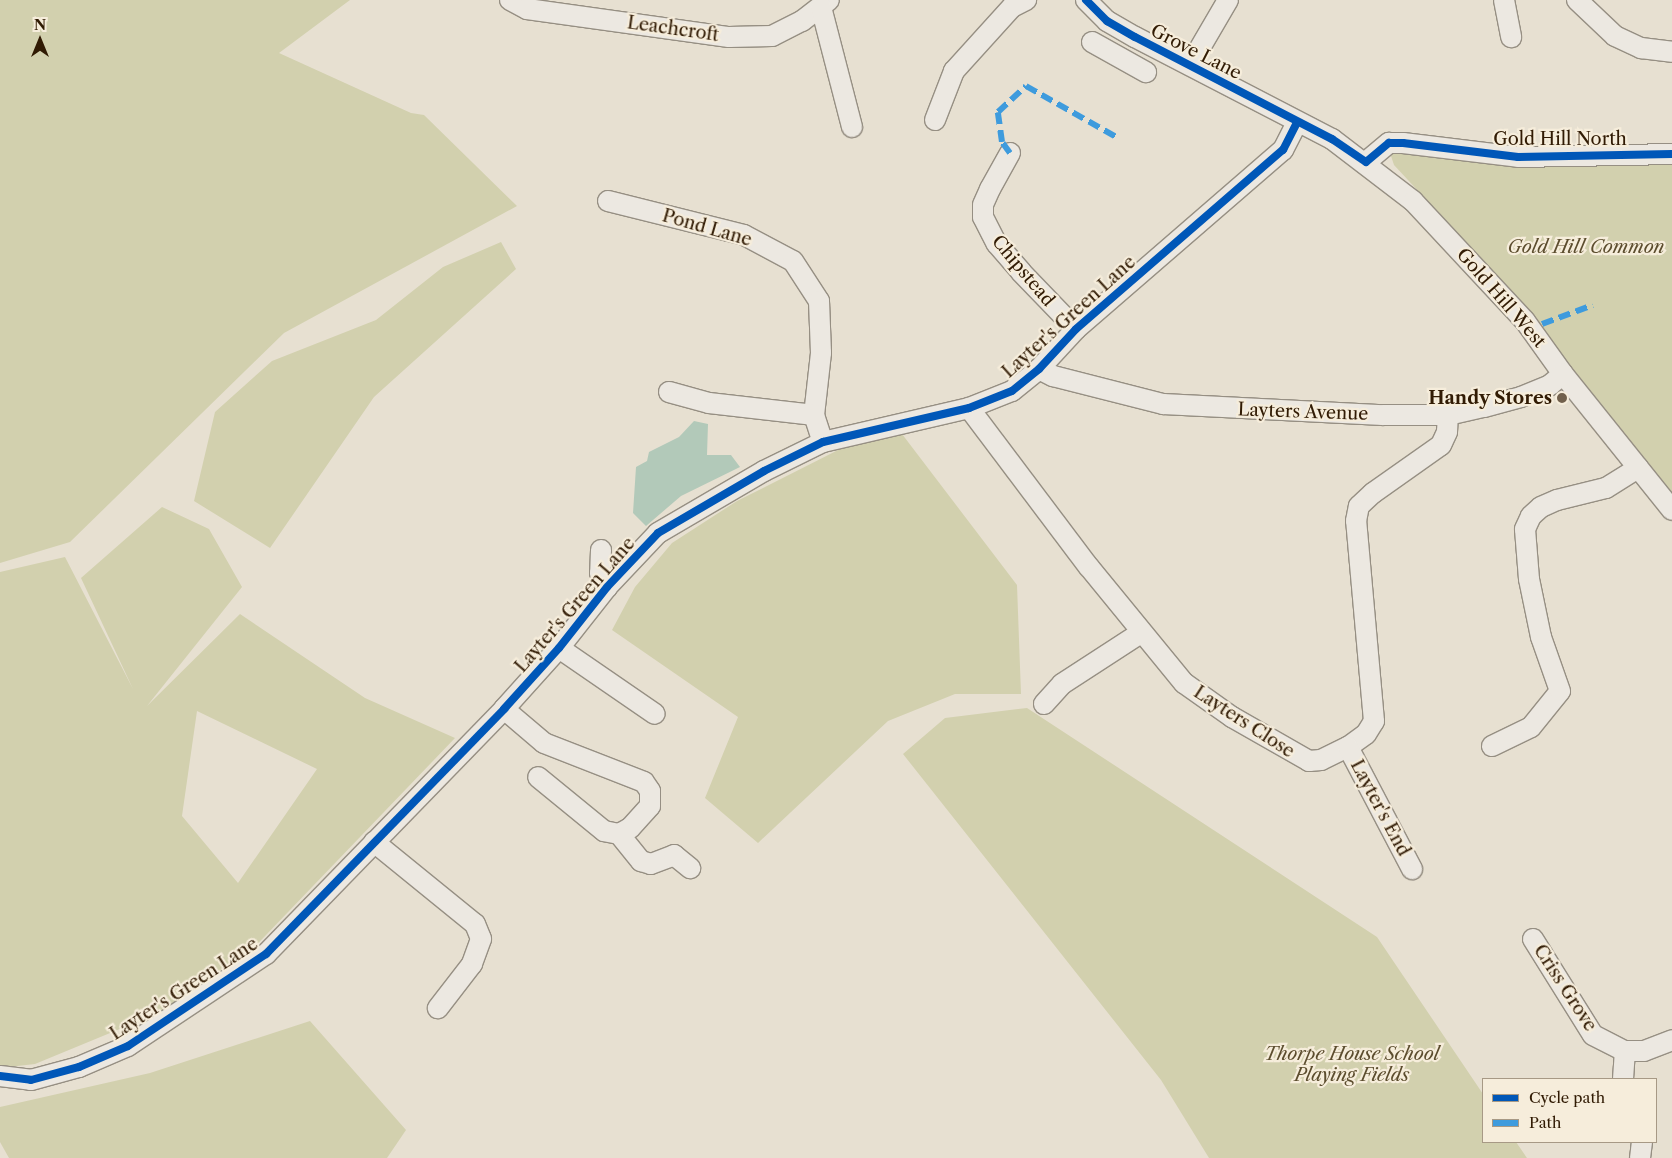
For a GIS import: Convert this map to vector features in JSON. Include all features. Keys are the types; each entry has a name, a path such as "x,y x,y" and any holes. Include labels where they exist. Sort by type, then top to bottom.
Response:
{"street":[{"name":"Leachcroft","path":"510,0 527,9 729,37 772,36 825,3"},
{"path":"935,120 954,71 1012,7 1026,0"},
{"name":"Grove Lane","path":"1086,0 1107,21 1297,122"},
{"path":"1190,64 1228,0"},
{"path":"1504,0 1511,37"},
{"path":"1576,0 1615,36 1641,48 1672,52"},
{"path":"825,3 852,127"},
{"path":"1126,59 1135,37"},
{"path":"1092,42 1126,59 1146,72"},
{"name":"Gold Hill West","path":"1297,122 1332,139 1366,162 1413,201 1493,283 1525,321 1563,374 1672,510"},
{"name":"Layter's Green Lane","path":"0,1076 31,1080 79,1067 128,1046 266,954 504,709 559,648 607,587 658,533 764,470 823,442 969,408 1012,391 1039,369 1076,329 1283,150 1297,122"},
{"name":"Gold Hill North","path":"1366,162 1384,146 1403,143 1518,157 1672,154"},
{"name":"Chipstead","path":"1010,152 986,197 983,217 997,244 1076,329"},
{"name":"Pond Lane","path":"608,201 744,235 793,261 819,301 821,353 814,415 823,442"},
{"name":"Layters Avenue","path":"1039,369 1053,376 1163,404 1303,412 1448,415 1521,397 1550,385 1563,374"},
{"path":"669,392 709,403 814,415"},
{"name":"Layters Close","path":"969,408 1088,567 1184,683 1206,700 1297,757 1309,761 1321,760 1348,747 1366,734 1374,721 1356,521 1360,506 1373,492 1441,445 1447,432 1448,415"},
{"path":"1492,746 1531,727 1560,691 1542,638 1529,579 1525,529 1531,516 1541,507 1557,500 1606,488 1638,468"},
{"path":"601,550 600,573 607,587"},
{"path":"1044,704 1062,684 1142,632"},
{"path":"559,648 655,714"},
{"path":"504,709 544,743 644,782 650,792 650,806 630,828 619,834"},
{"name":"Layter's End","path":"1348,747 1412,869"},
{"path":"538,777 604,831 619,834 641,861 651,864 674,855 690,868"},
{"path":"374,842 475,924 481,939 472,964 438,1008"},
{"name":"Criss Grove","path":"1533,939 1593,1035 1625,1051"},
{"path":"1623,1078 1625,1051 1644,1051 1672,1040"},
{"path":"1640,1158 1642,1143"}],"green space":[{"path":"0,0 350,0 279,53 411,113 424,115 517,206 284,333 70,542 0,563"},
{"name":"Gold Hill Common","path":"1395,151 1672,159 1672,499 1501,280 1394,165 1391,156"},
{"path":"501,242 516,269 374,397 270,548 194,501 215,412 272,361 376,320 443,267"},
{"path":"902,434 1017,585 1021,694 955,694 888,721 758,843 705,798 738,717 612,630 635,587 672,543 737,501 846,446"},
{"path":"162,507 209,529 242,587 147,706 240,614 365,698 455,738 245,957 161,1012 35,1064 0,1068 0,572 65,557 133,689 81,578","holes":["197,711 317,769 238,883 182,816"]},
{"name":"Thorpe House School Playing Fields","path":"1027,708 1377,937 1482,1093 1482,1143 1517,1143 1527,1158 1209,1158 1161,1080 903,754 945,718"},
{"path":"310,1021 406,1130 387,1158 9,1158 0,1142 0,1107 150,1073"}],"shaded area":[{"path":"694,421 708,424 707,455 731,455 740,467 681,496 646,526 633,513 636,467 647,461 649,452 679,437"}],"marked path":[{"path":"1010,153 1002,142 998,112 1026,86 1118,138"},
{"path":"1542,324 1593,305"}],"cycle path":[{"path":"1086,0 1107,21 1332,139 1366,162 1389,143 1403,143 1518,157 1672,154"},
{"path":"0,1076 31,1080 79,1067 128,1046 266,954 504,709 559,648 607,587 658,533 764,471 823,442 969,408 1012,391 1039,369 1076,329 1283,150 1297,122"}],"place":[{"name":"Handy Stores","path":"1562,398"}]}
